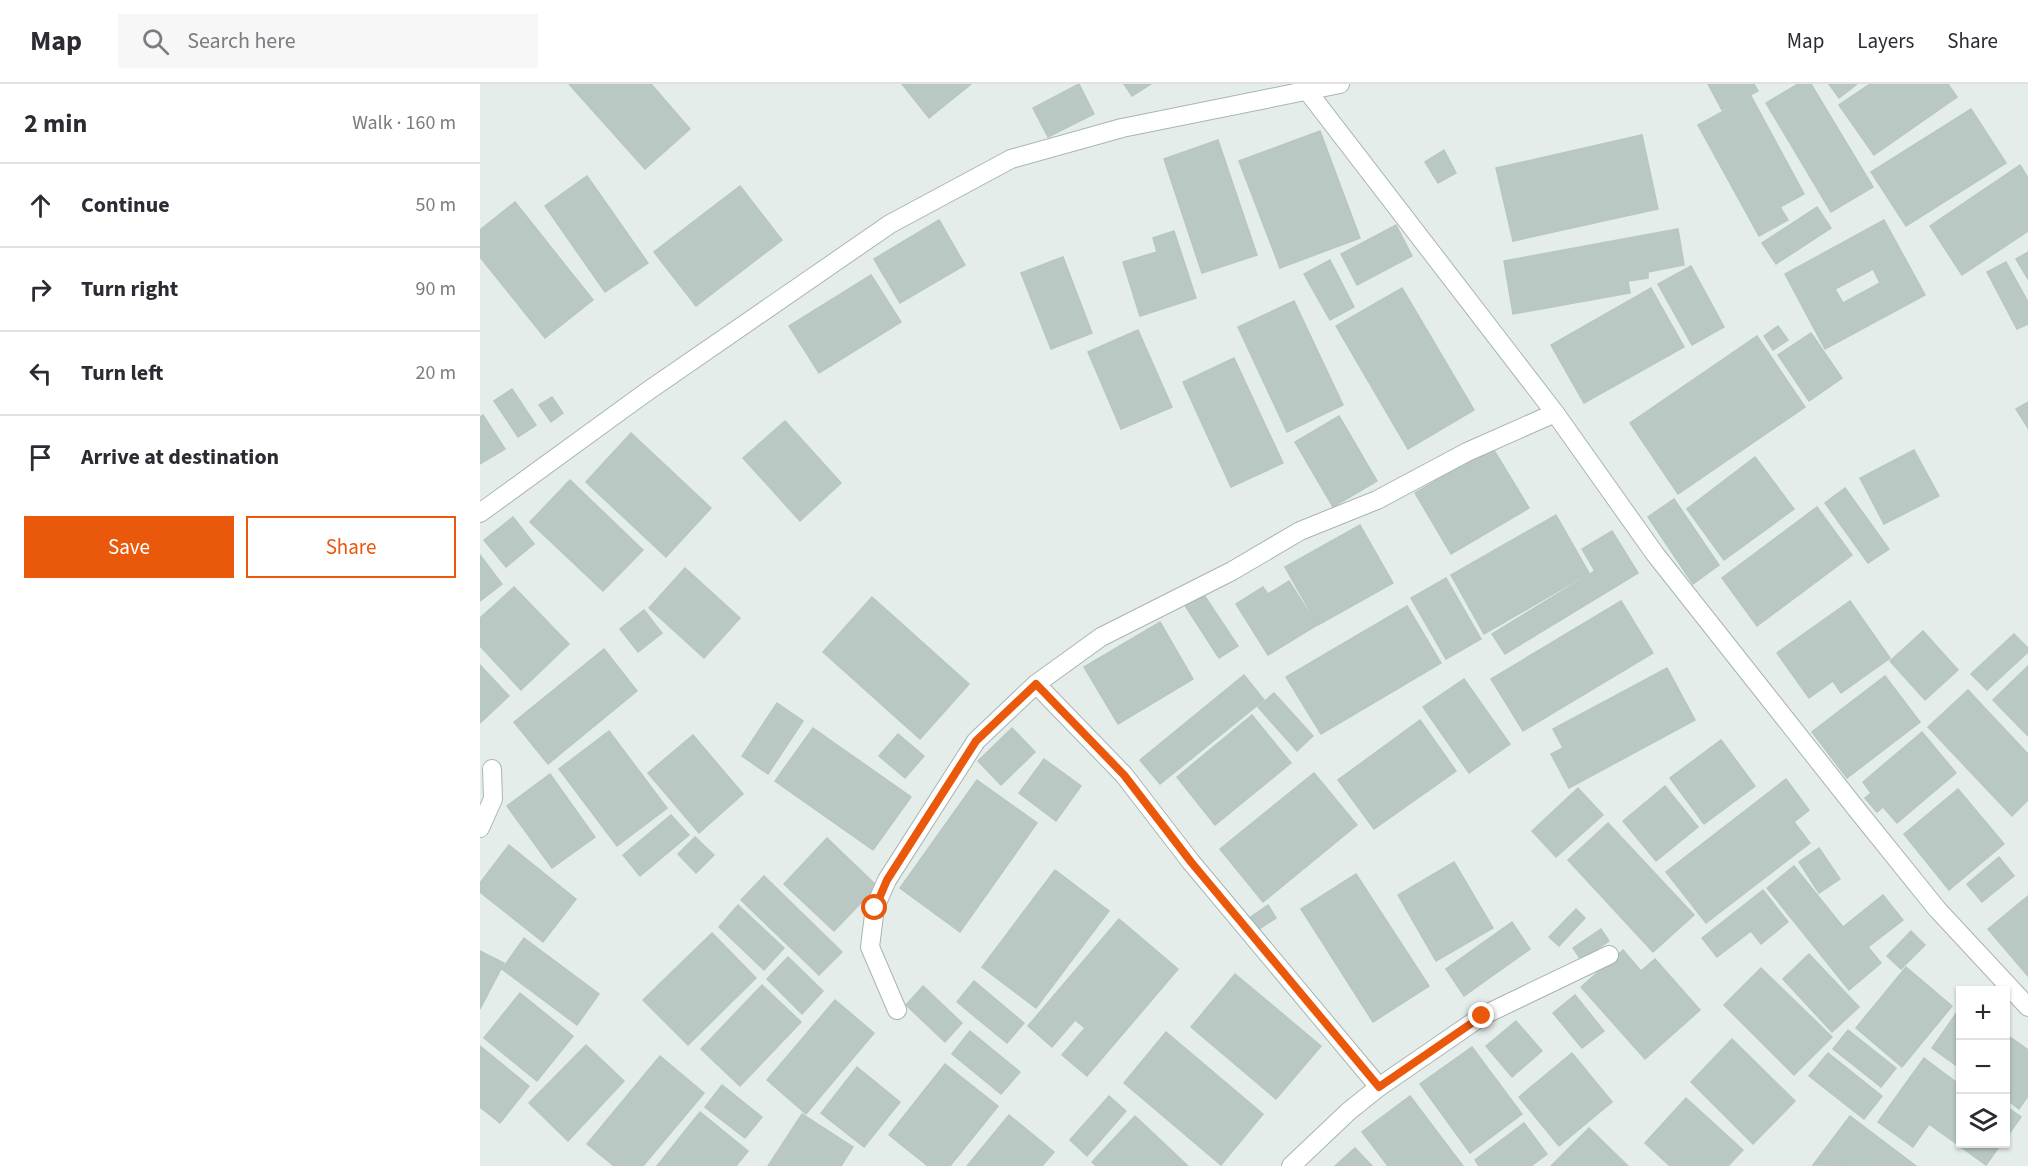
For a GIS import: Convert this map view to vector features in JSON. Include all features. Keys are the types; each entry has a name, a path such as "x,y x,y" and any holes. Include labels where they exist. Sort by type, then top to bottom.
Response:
{"street":[{"path":"480,513 645,393 890,224 1011,159 1122,128 1305,87 1340,84"},
{"path":"1305,87 1555,412 1655,554 1937,909 2028,1006"},
{"path":"897,1010 870,947 875,908 879,898 887,880 976,741 1036,684 1101,637 1232,571 1300,531 1377,500 1467,452 1555,412"},
{"path":"1036,684 1124,775 1191,862 1379,1087"},
{"path":"480,828 493,799 492,769"},
{"path":"1291,1166 1349,1111 1379,1087 1482,1016 1609,955"}],"building":[{"path":"569,84 651,84 690,129 645,169"},
{"path":"902,84 971,84 929,118"},
{"path":"1079,84 1094,114 1048,137 1033,108"},
{"path":"1124,84 1151,84 1132,96"},
{"path":"1708,84 1754,84 1758,91 1722,110"},
{"path":"1798,84 1811,84 1873,187 1831,212 1766,103"},
{"path":"1829,84 1857,84 1839,98"},
{"path":"1870,84 1948,84 1957,97 1874,155 1839,105"},
{"path":"1751,96 1804,194 1780,207 1788,220 1759,236 1698,125"},
{"path":"1971,109 2006,163 1906,226 1871,172"},
{"path":"1320,131 1360,238 1280,268 1239,161"},
{"path":"1642,135 1658,209 1513,241 1496,168"},
{"path":"1218,140 1257,255 1202,273 1164,159"},
{"path":"1444,150 1456,173 1438,183 1425,162"},
{"path":"2020,165 2028,178 2028,231 1962,275 1930,226"},
{"path":"587,176 648,263 605,292 545,206"},
{"path":"740,186 782,240 696,306 654,252"},
{"path":"515,202 593,300 545,338 480,257 480,230"},
{"path":"1817,207 1831,228 1776,264 1762,243"},
{"path":"939,220 965,265 900,303 874,259"},
{"path":"1884,220 1925,295 1825,349 1785,274","holes":["1873,269 1880,283 1843,303 1835,289"]},
{"path":"1396,225 1412,256 1357,285 1341,254"},
{"path":"1678,229 1684,265 1648,272 1648,278 1628,281 1630,293 1513,314 1504,261"},
{"path":"1174,231 1196,298 1140,316 1123,262 1157,252 1153,238"},
{"path":"2028,252 2028,279 2016,259"},
{"path":"1063,257 1092,333 1051,349 1021,273"},
{"path":"1330,260 1354,307 1330,320 1304,274"},
{"path":"2006,262 2028,302 2028,324 2017,329 1987,272"},
{"path":"1691,266 1724,327 1692,345 1658,284"},
{"path":"871,275 901,322 819,373 789,326"},
{"path":"1402,288 1474,410 1408,449 1336,326"},
{"path":"1651,288 1684,347 1584,403 1551,345"},
{"path":"1294,301 1343,405 1287,432 1238,327"},
{"path":"1778,326 1788,340 1773,350 1764,336"},
{"path":"1138,330 1172,407 1121,429 1088,352"},
{"path":"1811,333 1842,378 1809,401 1778,355"},
{"path":"1757,336 1805,407 1678,494 1630,423"},
{"path":"1234,358 1283,463 1231,487 1183,382"},
{"path":"512,389 536,425 518,437 494,401"},
{"path":"552,397 563,413 551,422 539,405"},
{"path":"2028,402 2028,428 2016,409"},
{"path":"483,415 505,449 480,464 480,417"},
{"path":"1339,416 1377,481 1333,507 1295,442"},
{"path":"785,421 841,483 800,521 743,458"},
{"path":"631,433 711,508 666,557 586,482"},
{"path":"1492,447 1529,508 1451,554 1415,493"},
{"path":"1914,450 1939,496 1884,524 1860,478"},
{"path":"1755,457 1794,509 1724,560 1687,509"},
{"path":"570,480 643,550 603,591 530,522"},
{"path":"1845,488 1889,549 1868,563 1825,503"},
{"path":"1674,499 1719,565 1693,584 1648,517"},
{"path":"1817,507 1852,555 1757,626 1722,578"},
{"path":"1556,515 1589,573 1484,634 1451,575"},
{"path":"513,517 534,544 506,567 484,540"},
{"path":"1360,525 1393,583 1318,625 1285,567"},
{"path":"1612,531 1638,573 1505,654 1492,634 1595,571 1582,549"},
{"path":"480,555 502,584 480,601"},
{"path":"685,568 740,618 704,658 649,608"},
{"path":"1446,578 1481,639 1446,659 1411,598"},
{"path":"1289,581 1317,625 1268,655 1236,604 1263,587 1268,594"},
{"path":"514,587 569,644 521,690 480,646 480,618"},
{"path":"1202,592 1238,646 1219,658 1184,604"},
{"path":"872,597 969,684 920,739 823,652"},
{"path":"1621,601 1653,653 1523,731 1491,679"},
{"path":"1850,601 1890,658 1841,693 1833,681 1809,698 1777,653"},
{"path":"1407,606 1441,663 1321,734 1286,677"},
{"path":"644,610 662,633 638,652 620,629"},
{"path":"1160,622 1193,679 1118,724 1084,667"},
{"path":"1923,631 1958,670 1925,700 1890,661"},
{"path":"2014,634 2028,648 2028,652 1987,690 1971,674"},
{"path":"604,649 637,691 548,764 514,722"},
{"path":"480,665 509,696 480,723"},
{"path":"2028,666 2028,736 1993,700"},
{"path":"1667,668 1695,720 1569,788 1551,754 1563,748 1553,729"},
{"path":"1244,675 1264,700 1160,784 1140,760"},
{"path":"1885,676 1920,722 1847,778 1812,732"},
{"path":"1464,679 1510,744 1469,773 1423,707"},
{"path":"1968,690 2028,754 2028,800 2012,816 1928,727"},
{"path":"1274,693 1313,736 1297,751 1258,707"},
{"path":"777,703 803,721 768,774 742,756"},
{"path":"1252,715 1291,763 1215,825 1177,777"},
{"path":"1420,720 1456,771 1374,829 1338,780"},
{"path":"813,728 911,797 873,850 775,781"},
{"path":"1012,728 1035,752 1001,785 978,761"},
{"path":"609,731 667,808 617,846 559,769"},
{"path":"1922,732 1956,773 1897,823 1883,807 1877,812 1865,798 1871,793 1863,782"},
{"path":"898,734 924,756 905,778 879,756"},
{"path":"693,735 743,794 699,833 648,773"},
{"path":"1721,740 1755,786 1704,824 1670,778"},
{"path":"1044,759 1081,786 1056,821 1019,793"},
{"path":"1314,773 1357,825 1263,902 1220,849"},
{"path":"550,774 595,837 552,868 507,806"},
{"path":"1786,779 1809,810 1794,822 1810,843 1706,923 1666,872"},
{"path":"977,780 1037,823 960,932 900,888"},
{"path":"1665,786 1698,827 1656,861 1623,821"},
{"path":"1578,788 1603,815 1556,857 1532,831"},
{"path":"1958,789 2004,844 1949,890 1904,834"},
{"path":"671,815 689,835 640,876 623,855"},
{"path":"1608,823 1694,915 1653,952 1568,860"},
{"path":"695,837 714,855 696,873 678,854"},
{"path":"827,838 877,886 834,931 784,884"},
{"path":"509,845 576,899 543,942 480,892 480,883"},
{"path":"1819,848 1840,879 1819,893 1799,862"},
{"path":"1999,857 2014,876 1982,902 1967,884"},
{"path":"1454,862 1493,928 1436,961 1398,895"},
{"path":"1794,866 1843,927 1883,895 1903,920 1868,947 1881,963 1849,990 1767,888"},
{"path":"1055,870 1109,911 1036,1008 982,967"},
{"path":"1356,874 1429,986 1373,1022 1301,909"},
{"path":"764,876 842,952 819,975 741,900"},
{"path":"1763,890 1788,922 1761,944 1751,931 1717,957 1702,938"},
{"path":"2028,896 2028,976 1988,929"},
{"path":"738,905 784,948 764,970 719,927"},
{"path":"1268,905 1276,918 1256,931 1248,919"},
{"path":"1576,909 1585,918 1559,946 1549,937"},
{"path":"1119,919 1178,969 1087,1076 1062,1055 1085,1028 1075,1020 1052,1047 1028,1026"},
{"path":"1512,922 1530,949 1464,996 1446,969"},
{"path":"1601,929 1609,941 1581,960 1573,948"},
{"path":"1911,931 1925,945 1901,969 1887,956"},
{"path":"712,933 756,978 688,1045 643,1000"},
{"path":"524,938 599,994 577,1025 502,969"},
{"path":"1623,950 1641,971 1655,959 1700,1010 1645,1059 1581,987"},
{"path":"480,951 504,963 480,1009"},
{"path":"1809,954 1859,1007 1832,1032 1783,979"},
{"path":"788,957 823,991 802,1014 767,979"},
{"path":"1906,967 1952,1006 1902,1067 1856,1028"},
{"path":"1761,968 1832,1037 1794,1075 1724,1005"},
{"path":"1235,974 1321,1046 1276,1099 1191,1027"},
{"path":"974,981 1024,1023 1007,1043 957,1002"},
{"path":"762,985 801,1022 740,1086 701,1049"},
{"path":"923,986 962,1023 945,1042 906,1005"},
{"path":"520,993 573,1036 537,1081 484,1038"},
{"path":"1575,995 1604,1031 1582,1048 1553,1013"},
{"path":"835,1000 874,1033 806,1114 767,1080"},
{"path":"1956,1014 1956,1065 1932,1048"},
{"path":"1516,1021 1542,1051 1512,1077 1486,1046"},
{"path":"1848,1030 1896,1068 1881,1087 1833,1049"},
{"path":"970,1031 1020,1072 1001,1094 952,1054"},
{"path":"1166,1032 1263,1114 1221,1165 1124,1083"},
{"path":"2010,1037 2028,1050 2028,1096 2019,1109 2010,1102"},
{"path":"1732,1039 1795,1101 1753,1144 1691,1082"},
{"path":"586,1045 624,1081 568,1141 529,1103"},
{"path":"480,1046 529,1086 500,1123 480,1107"},
{"path":"1472,1047 1522,1114 1470,1153 1420,1084"},
{"path":"1572,1053 1612,1102 1559,1146 1519,1097"},
{"path":"1828,1053 1882,1096 1864,1119 1809,1076"},
{"path":"660,1056 704,1093 643,1166 614,1166 587,1144"},
{"path":"1924,1058 1956,1082 1956,1143 1929,1124 1913,1147 1878,1122"},
{"path":"945,1064 998,1106 950,1166 928,1166 889,1135"},
{"path":"857,1067 900,1102 864,1147 821,1113"},
{"path":"722,1085 762,1117 745,1138 705,1107"},
{"path":"1109,1096 1126,1111 1087,1156 1070,1140"},
{"path":"1410,1096 1463,1166 1388,1166 1362,1132"},
{"path":"1686,1098 1743,1150 1728,1166 1670,1166 1645,1143"},
{"path":"2010,1109 2021,1117 2010,1132"},
{"path":"700,1112 748,1151 736,1166 657,1166"},
{"path":"802,1114 853,1147 841,1166 768,1166"},
{"path":"1009,1115 1054,1152 1042,1166 967,1166"},
{"path":"1135,1116 1188,1166 1096,1166 1092,1162"},
{"path":"1850,1116 1916,1166 1813,1165"},
{"path":"1524,1123 1547,1154 1531,1166 1479,1166 1475,1160"},
{"path":"1589,1128 1628,1166 1551,1166"},
{"path":"1355,1148 1372,1166 1335,1166"},
{"path":"1962,1148 1998,1148 1986,1165"}],"route":[{"path":"875,908 887,880 976,741 1036,684 1124,775 1191,862 1379,1087 1482,1016"}]}
